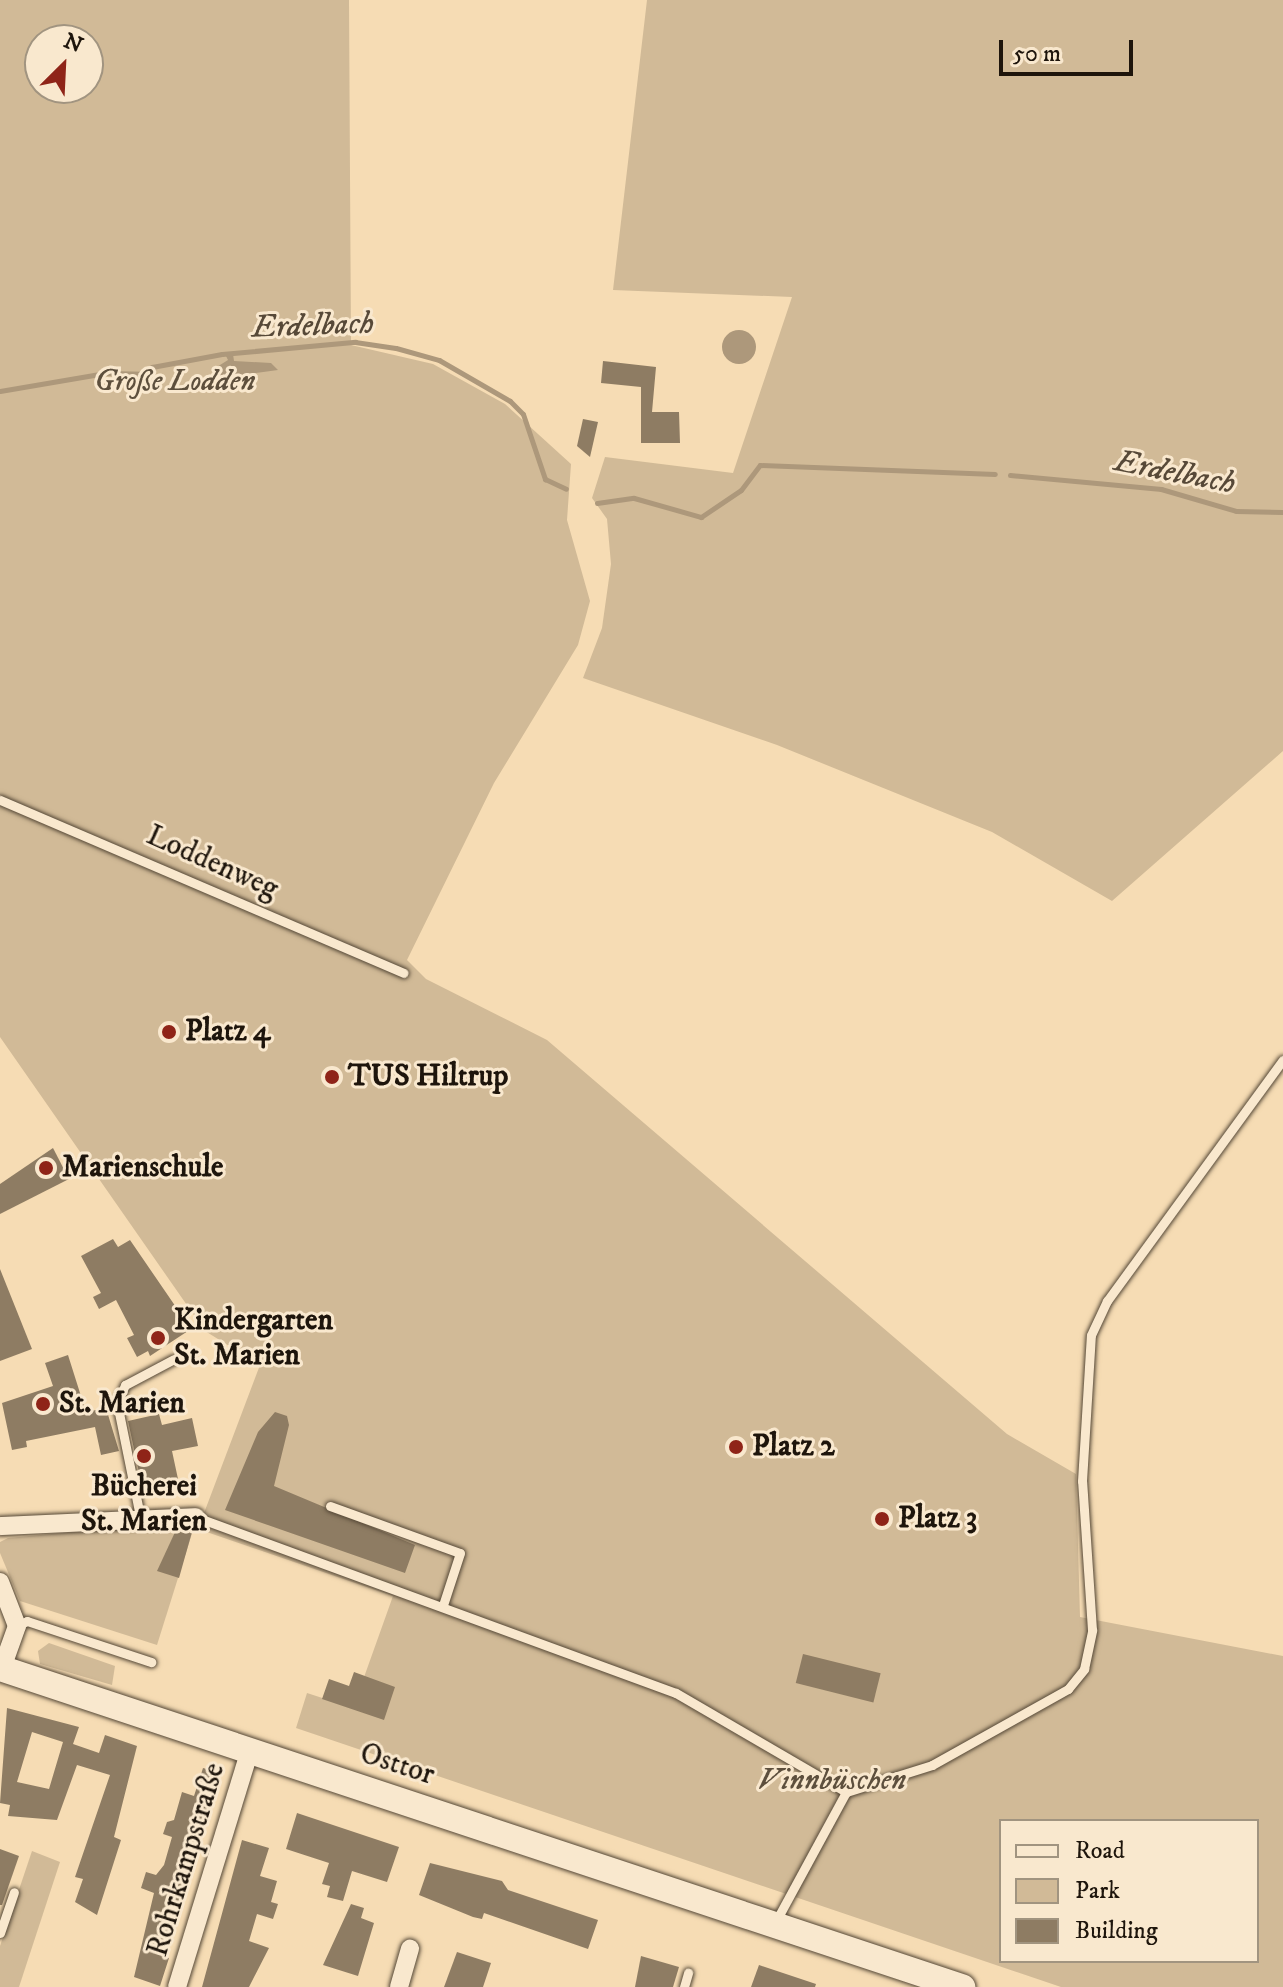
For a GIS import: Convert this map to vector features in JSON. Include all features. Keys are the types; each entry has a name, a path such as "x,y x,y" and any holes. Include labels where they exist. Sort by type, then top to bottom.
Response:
{"main road":[{"name":"Osttor","path":"1,1668 962,1987"}],"street":[{"path":"0,1526 140,1516 196,1517"},
{"path":"0,1582 17,1626 1,1668"},
{"name":"Rohrkampstraße","path":"177,1987 250,1750"},
{"path":"399,1987 410,1949"}],"lane":[{"name":"Loddenweg","path":"0,800 403,973"},
{"path":"774,1924 846,1792 932,1765 1068,1689 1084,1669 1092,1630 1082,1481 1091,1335 1107,1301 1283,1060"},
{"path":"140,1516 117,1403 125,1385 174,1359"},
{"path":"330,1506 460,1553 443,1605"},
{"path":"196,1517 443,1605 676,1693 846,1792"},
{"path":"17,1626 27,1621 151,1662"},
{"path":"0,1933 14,1892"},
{"path":"684,1987 688,1973"}],"green space":[{"path":"0,0 349,0 351,345 433,364 505,404 571,464 567,520 590,601 578,645 494,783 407,960 426,979 547,1040 1007,1434 1076,1474 1080,1617 1283,1656 1283,1987 1061,1987 296,1728 307,1693 353,1708 393,1596 198,1529 260,1365 205,1331 0,1037"},
{"path":"647,0 1283,0 1283,751 1112,901 992,832 777,745 583,678 602,628 611,564 607,519 592,498 605,457 733,473 792,297 613,290"},
{"path":"171,1523 194,1527 157,1645 20,1601 0,1553 0,1542 8,1538"},
{"path":"49,1643 115,1666 112,1685 40,1664 38,1651"},
{"path":"32,1851 60,1862 19,1987 0,1987 0,1946"}],"shaded area":[{"path":"739,330 751,335 756,347 751,359 739,364 727,359 722,347 727,335"},
{"path":"225,354 233,354 234,361 271,363 278,370 219,378 212,370 228,360"}],"building":[{"path":"603,361 656,367 652,412 679,412 680,443 641,443 641,387 601,383"},
{"path":"583,419 598,422 590,457 577,446"},
{"path":"53,1148 69,1179 0,1214 0,1184"},
{"name":"St. Marien","path":"113,1239 118,1247 130,1240 191,1329 150,1356 148,1351 137,1357 127,1338 134,1335 116,1300 99,1309 93,1297 101,1293 81,1256"},
{"path":"0,1269 32,1349 0,1361"},
{"name":"St. Marien","path":"68,1355 86,1412 106,1408 119,1451 101,1455 95,1427 26,1441 27,1447 12,1450 2,1403 53,1386 45,1363"},
{"path":"275,1412 287,1416 289,1425 274,1486 415,1545 405,1573 225,1510 258,1432"},
{"path":"159,1414 162,1425 192,1418 198,1446 172,1451 178,1479 169,1481 171,1490 144,1496 128,1421"},
{"path":"176,1530 192,1532 179,1578 157,1571"},
{"path":"803,1654 881,1673 873,1702 796,1683"},
{"path":"354,1672 395,1687 384,1720 322,1699 329,1679 349,1686"},
{"path":"7,1708 79,1727 73,1744 99,1753 105,1735 137,1746 114,1837 121,1840 97,1915 75,1902 83,1879 75,1877 110,1775 77,1765 57,1820 8,1816 10,1805 0,1803","holes":["32,1732 63,1742 49,1789 17,1782"]},
{"path":"203,1768 221,1773 162,1956 169,1958 160,1986 134,1977 154,1893 141,1888 146,1872 156,1875 164,1865 172,1837 163,1834 167,1822 174,1820 182,1792 194,1796"},
{"path":"297,1813 399,1847 387,1882 352,1871 343,1901 327,1897 330,1886 322,1884 329,1863 286,1849"},
{"path":"242,1840 269,1848 260,1876 277,1881 271,1902 278,1904 273,1919 257,1914 249,1941 269,1948 249,1987 202,1987"},
{"path":"0,1849 19,1856 2,1905 0,1905"},
{"path":"430,1863 502,1881 508,1890 598,1920 588,1949 484,1913 482,1919 473,1917 419,1895"},
{"path":"351,1904 364,1908 361,1918 374,1923 358,1976 323,1965"},
{"path":"457,1952 491,1963 483,1987 444,1987"},
{"path":"641,1956 679,1967 673,1987 635,1987"},
{"path":"759,1965 816,1984 815,1987 751,1987"}],"waterway":[{"name":"Erdelbach","path":"0,391 105,373 144,374 152,367 222,354 355,342 396,348 439,360 510,401 523,414 545,479 566,489"},
{"name":"Erdelbach","path":"597,503 634,498 701,517 741,490 760,465 995,474"},
{"name":"Erdelbach","path":"1010,475 1161,489 1236,511 1283,512"}],"place":[{"name":"Platz 4","path":"169,1032"},
{"name":"TUS Hiltrup","path":"332,1077"},
{"name":"Marienschule","path":"46,1168"},
{"name":"Kindergarten St. Marien","path":"158,1338"},
{"name":"St. Marien","path":"43,1404"},
{"name":"Platz 2","path":"736,1447"},
{"name":"Bücherei St. Marien","path":"144,1456"},
{"name":"Platz 3","path":"882,1519"}],"park label":[{"name":"Große Lodden","path":"175,382"},
{"name":"Vinnbüschen","path":"832,1781"}]}
